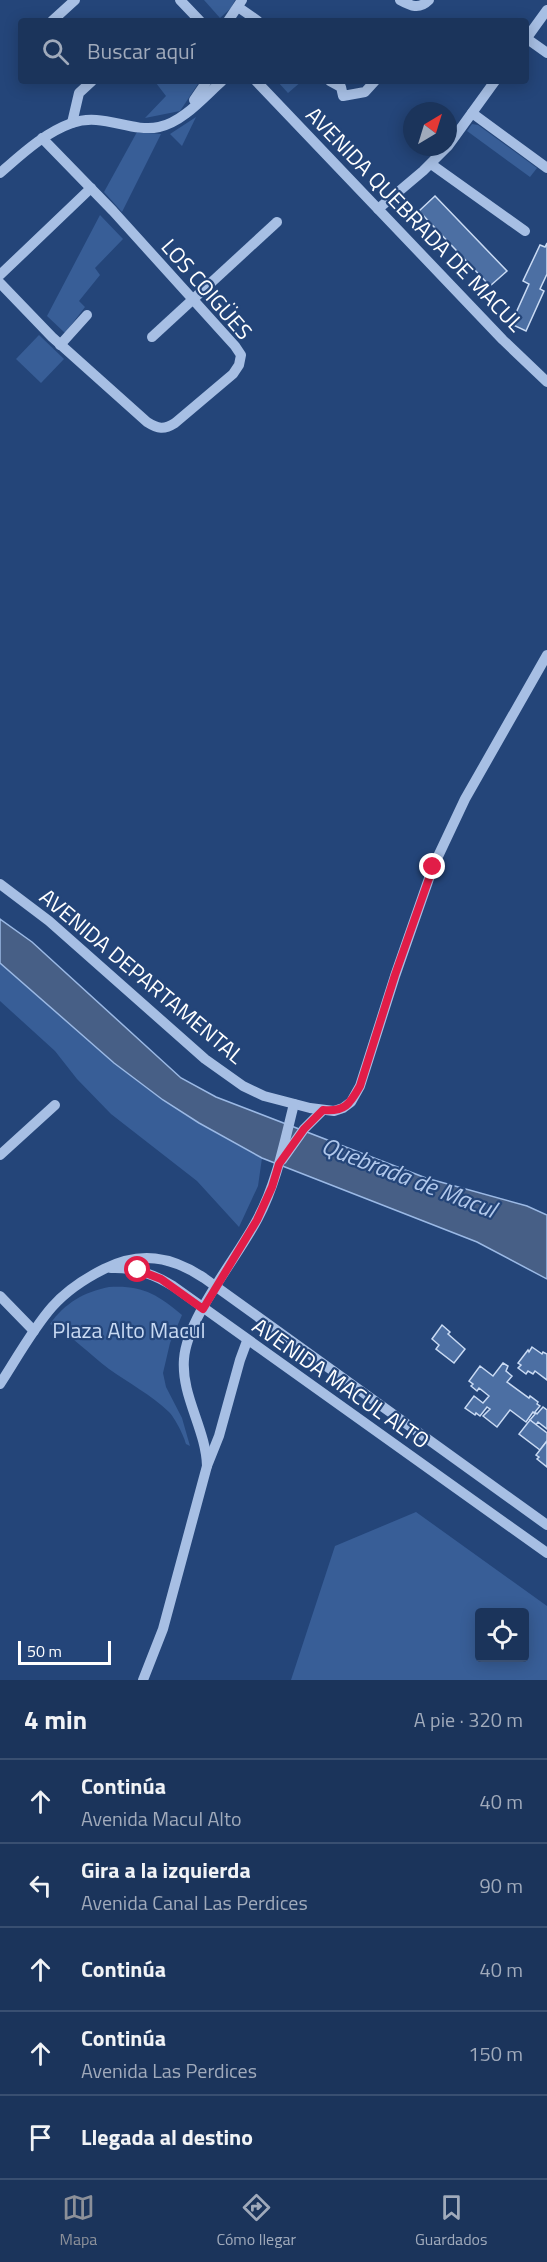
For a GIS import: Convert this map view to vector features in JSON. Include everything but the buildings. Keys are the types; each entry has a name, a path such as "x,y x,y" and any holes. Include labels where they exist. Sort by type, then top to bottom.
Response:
{"street":[{"path":"54,18 75,0"},
{"path":"400,0 414,7 423,5 429,0"},
{"path":"183,1 197,18"},
{"path":"230,18 240,4 255,18"},
{"path":"529,35 546,15"},
{"path":"529,40 547,53"},
{"path":"72,123 79,93 89,84"},
{"path":"186,113 205,84"},
{"path":"0,173 42,138 72,123 90,119 158,128 186,113 219,84"},
{"name":"AVENIDA QUEBRADA DE MACUL","path":"259,84 518,355 547,382"},
{"path":"336,84 341,87 343,96 365,92 372,84"},
{"path":"457,134 493,84"},
{"path":"472,113 547,168"},
{"name":"LOS COIGÜES","path":"0,283 60,345 147,422 157,428 167,429 233,374 239,365 241,355 235,346 91,188 42,138"},
{"path":"378,209 439,156"},
{"path":"431,164 525,231"},
{"path":"0,275 91,188"},
{"path":"152,337 277,222"},
{"path":"60,345 87,315"},
{"path":"278,1167 304,1129 323,1110 334,1111 343,1108 351,1102 360,1086 395,975 433,867 465,799 547,655"},
{"name":"AVENIDA DEPARTAMENTAL","path":"0,884 49,921 221,1072 264,1096 323,1110"},
{"path":"207,1466 203,1436 191,1401 184,1367 188,1339 203,1309 257,1220 278,1167 294,1104"},
{"path":"0,1155 55,1105"},
{"name":"AVENIDA MACUL ALTO","path":"0,1384 34,1331 61,1297 81,1281 132,1258 163,1260 184,1266 216,1287 547,1526"},
{"name":"AVENIDA MACUL ALTO","path":"105,1269 127,1268 149,1274 173,1286 547,1553"},
{"path":"0,1296 34,1331"},
{"path":"143,1680 163,1629 207,1466 219,1436 247,1341"}],"green space":[{"path":"204,0 235,0 231,8 220,18"},
{"path":"157,84 198,84 180,111 145,118 166,96"},
{"path":"280,84 298,84 288,93"},
{"path":"196,117 182,146 170,134"},
{"path":"472,124 478,125 537,168 530,177 467,131"},
{"path":"137,132 161,134 122,212 104,192"},
{"path":"100,215 123,239 95,268 100,275 79,301 85,307 65,333 47,316"},
{"path":"39,335 64,359 41,383 16,359"},
{"path":"0,963 80,1034 163,1100 224,1138 262,1158 258,1186 239,1227 197,1181 111,1114 77,1079 55,1051 0,1001"},
{"name":"Plaza Alto Macul","path":"109,1287 140,1289 149,1292 182,1315 170,1343 163,1373 166,1387 182,1418 190,1446 186,1444 169,1412 50,1324 69,1304 91,1292"},
{"path":"416,1512 547,1606 547,1680 291,1680 335,1546"}],"water":[{"name":"Quebrada de Macul","path":"0,919 32,942 181,1078 216,1097 426,1178 527,1206 547,1215 547,1279 477,1242 262,1158 163,1100 114,1063 0,963"}],"route":[{"path":"138,1270 173,1286 203,1309 257,1220 272,1187 279,1164 309,1123 323,1110 334,1111 343,1108 351,1102 360,1086 395,975 433,867"}]}
